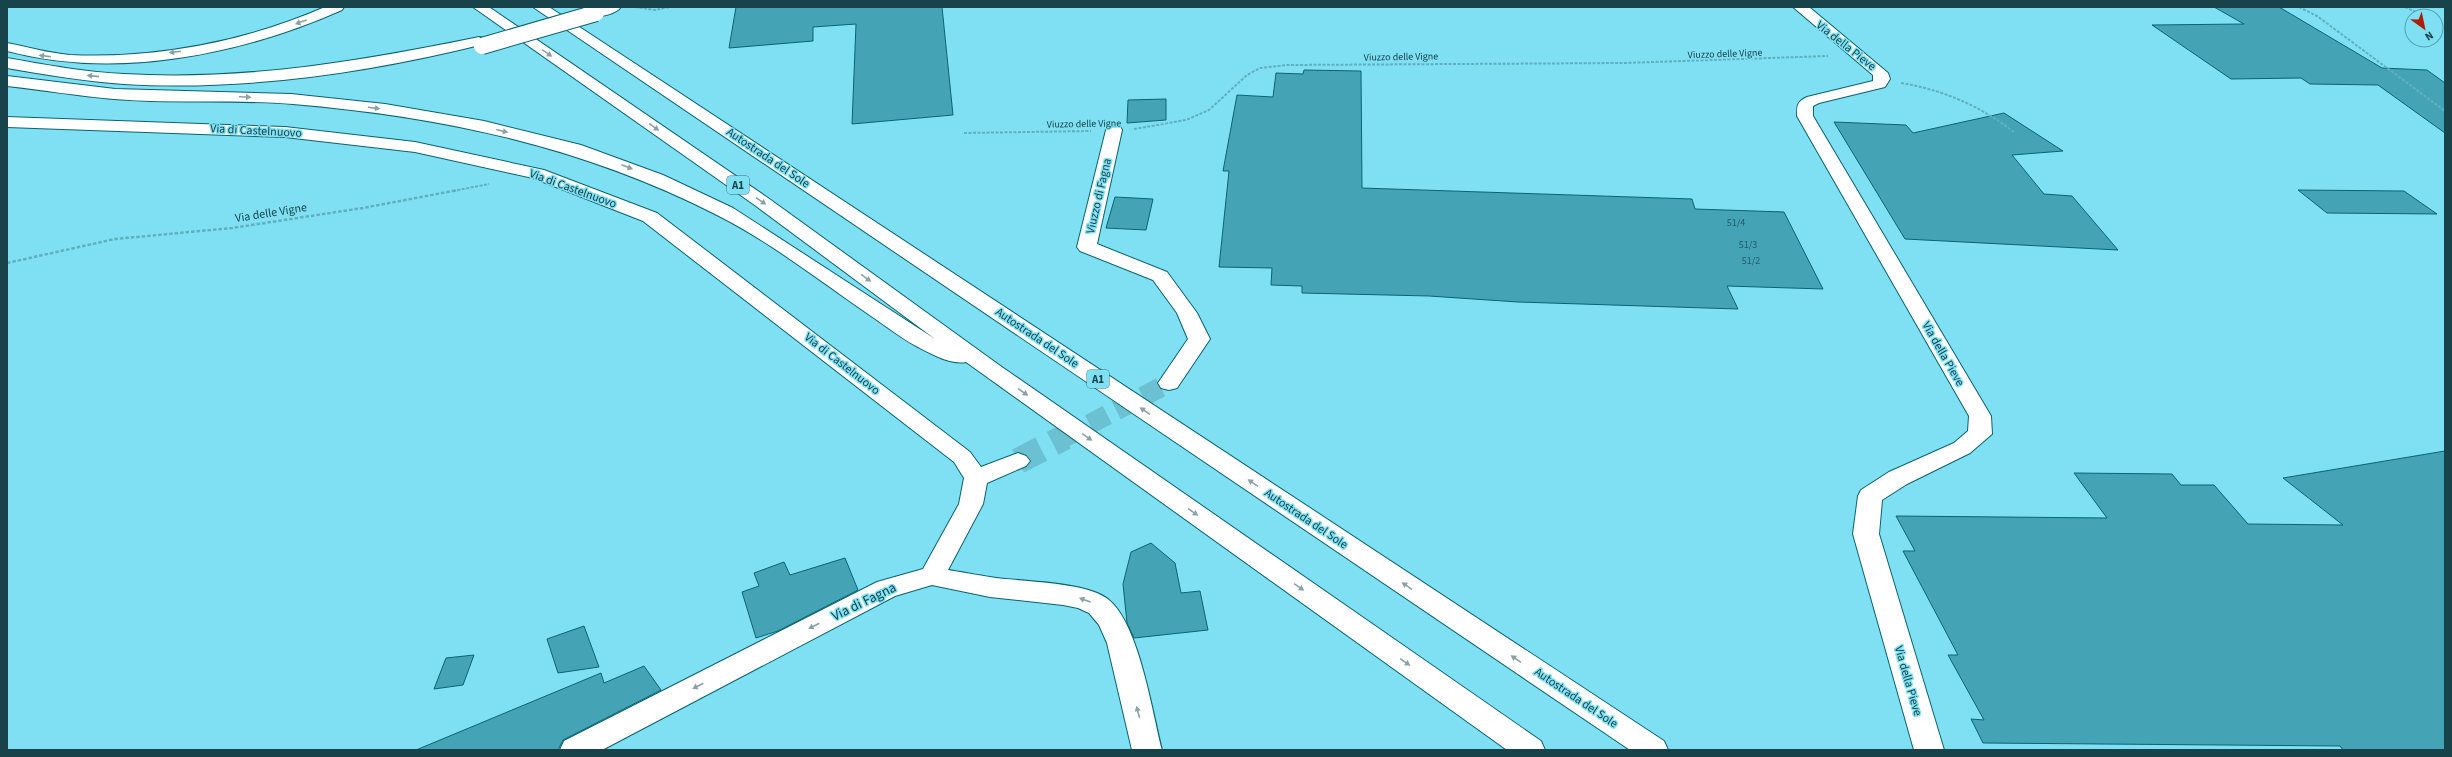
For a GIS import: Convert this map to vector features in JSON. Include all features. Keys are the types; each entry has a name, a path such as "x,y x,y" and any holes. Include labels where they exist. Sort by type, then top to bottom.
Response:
{"main road":[{"path":"7,47 36,55 54,57 87,59 134,57 219,45 290,26 337,7"},
{"name":"A1","path":"480,7 762,202 991,370 1530,750"},
{"name":"Autostrada del Sole","path":"540,7 1653,750"},
{"path":"66,88 182,87 285,80 376,68 480,43 594,10 614,7"},
{"name":"Via della Pieve","path":"1800,7 1880,72 1881,80 1879,84 1813,100 1805,104 1805,116 1980,416 1980,434 1962,448 1898,478 1870,496 1866,534 1928,750"},
{"path":"7,63 46,71 113,78 194,79 288,73 338,67 480,43"},
{"path":"7,81 115,94 291,99 373,108 484,126 575,149 657,179 726,212 775,242 924,342 991,370"},
{"name":"Via di Castelnuovo","path":"7,122 284,132 415,147 538,174 650,217 962,457 976,478"},
{"name":"Viuzzo di Fagna","path":"1114,130 1087,247 1160,276 1187,313 1200,339 1169,383"},
{"path":"932,576 971,504 976,478 1018,461"},
{"name":"Via di Fagna","path":"575,750 886,589 932,576 990,586 1063,595 1084,599 1099,606 1111,620 1121,643 1147,750"}],"path":[{"path":"632,7 655,10 670,7"},
{"path":"2299,7 2317,16 2445,111"},
{"name":"Viuzzo delle Vigne","path":"964,133 1138,129 1186,120 1209,110 1247,75 1260,68 1287,66 1503,63 1709,63 1857,54"},
{"path":"1881,80 1941,92 1964,100 1993,115 2014,132"},
{"name":"Via delle Vigne","path":"7,263 115,239 232,228 363,208 493,183"}],"building":[{"path":"736,7 942,7 953,115 852,124 856,24 813,27 813,41 729,48"},
{"path":"2214,7 2279,7 2382,68 2427,70 2445,83 2445,133 2378,85 2310,84 2301,78 2231,79 2152,25 2244,24"},
{"path":"1304,70 1361,71 1362,188 1692,199 1695,209 1784,212 1823,289 1727,286 1738,309 1518,302 1429,296 1302,293 1302,286 1271,285 1272,268 1219,267 1229,171 1223,171 1237,95 1273,97 1276,73 1303,74"},
{"path":"1166,99 1166,120 1127,123 1128,100"},
{"path":"2004,113 2063,151 2012,155 2044,194 2072,196 2118,250 1905,239 1834,122 1906,125 1913,133"},
{"path":"2298,190 2404,191 2437,214 2327,213"},
{"path":"1115,197 1153,199 1146,230 1106,228"},
{"path":"2445,451 2445,750 2343,750 2340,746 1983,743 1971,719 1984,720 1948,655 1958,655 1903,551 1915,551 1896,516 2107,518 2074,473 2172,474 2181,485 2214,485 2248,524 2343,525 2283,478"},
{"path":"1151,543 1175,563 1181,593 1200,591 1208,630 1134,638 1127,623 1123,584 1131,552"},
{"path":"845,558 858,590 778,631 756,638 742,592 759,586 754,573 784,562 790,575"},
{"path":"584,626 599,667 558,673 547,639"},
{"path":"474,655 463,685 434,689 446,658"},
{"path":"644,666 661,690 563,740 558,750 416,750 601,673 604,683"}],"tunnel":[{"path":"1063,438 1169,383"},
{"path":"1018,461 1065,437"}]}
